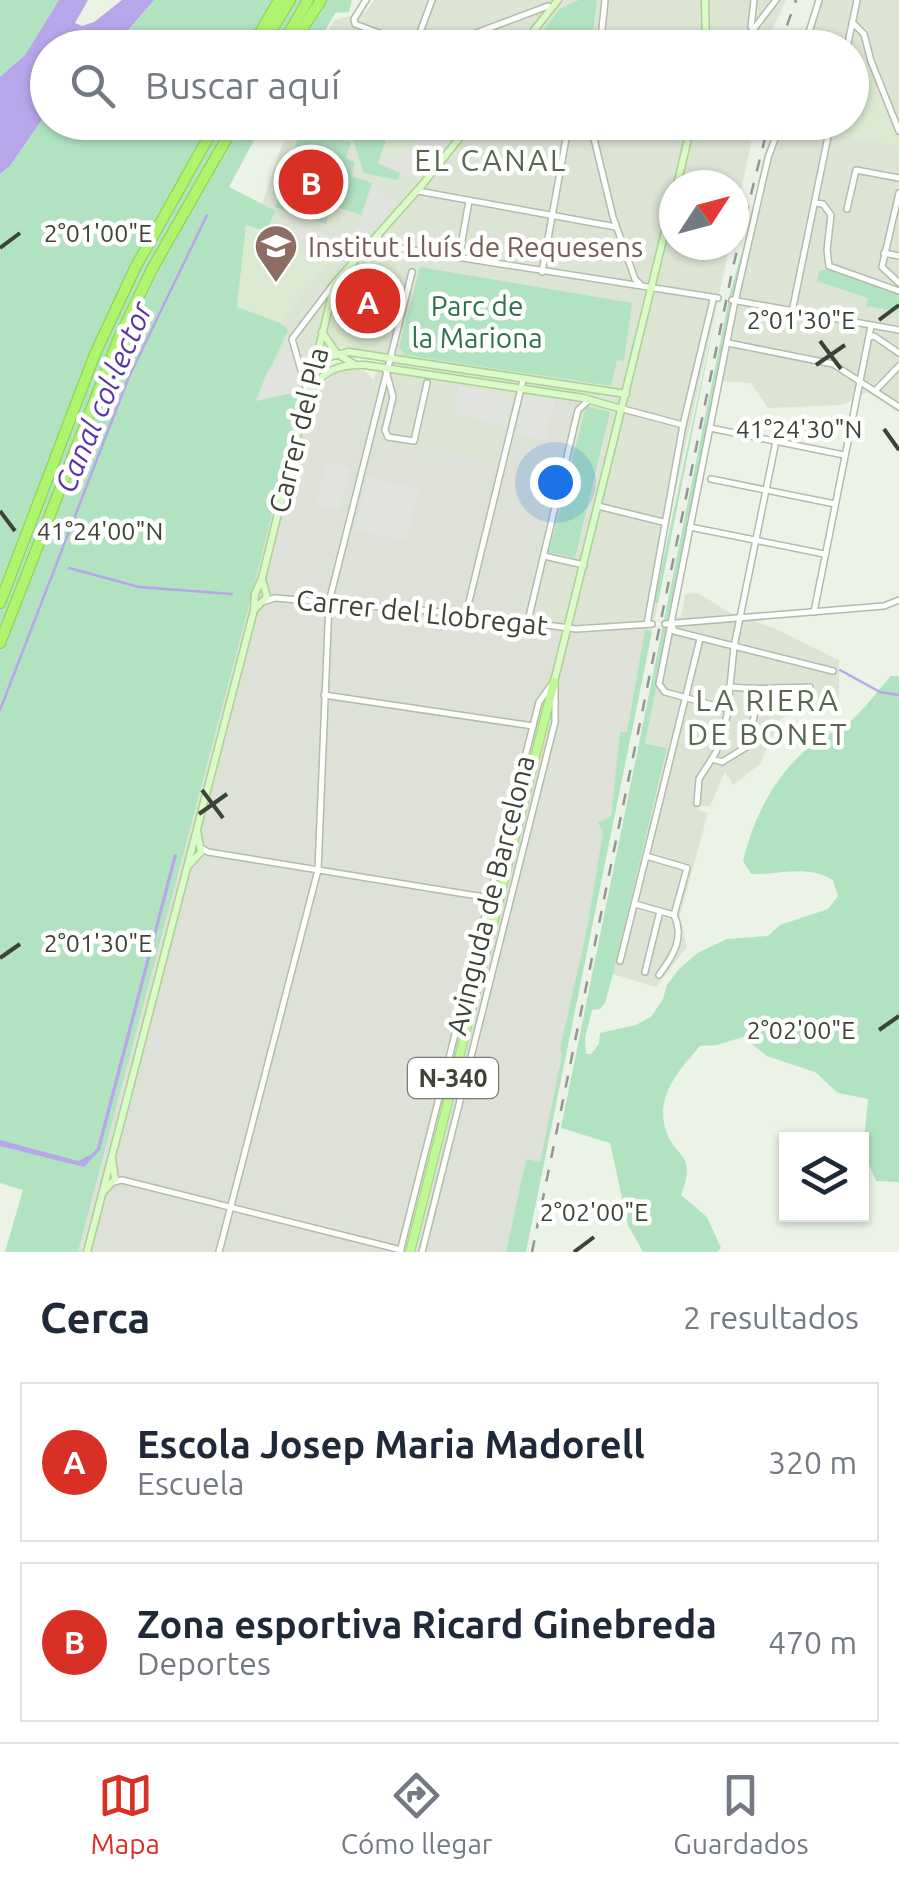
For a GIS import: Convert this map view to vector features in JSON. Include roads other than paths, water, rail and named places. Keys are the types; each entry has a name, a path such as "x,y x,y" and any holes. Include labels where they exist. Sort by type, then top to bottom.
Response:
{"highway":[{"path":"262,30 280,0"},
{"path":"272,30 290,0"},
{"path":"290,30 308,0"},
{"path":"302,30 321,0"},
{"path":"0,603 95,354 134,268 206,140"},
{"path":"0,643 119,338 158,258 226,140"}],"main road":[{"path":"705,0 706,30"},
{"path":"534,30 555,2"},
{"path":"336,283 458,140"},
{"path":"680,170 687,140"},
{"name":"Avinguda de Barcelona","path":"404,1251 540,714 554,682 584,565 659,246"},
{"name":"Carrer del Pla","path":"261,597 262,578 336,283"},
{"path":"322,332 337,354 355,364"},
{"path":"313,370 337,354 391,358 622,409"},
{"path":"307,395 324,374 335,367 355,364 626,394"},
{"path":"87,1252 102,1194 112,1177 112,1158 187,867 198,851 197,828 254,610 261,597"}],"street":[{"path":"366,0 354,22 374,30"},
{"path":"422,30 432,0"},
{"path":"602,30 605,0"},
{"path":"752,28 754,0"},
{"path":"752,28 776,0"},
{"path":"810,30 819,0"},
{"path":"850,30 857,0"},
{"path":"483,30 555,2"},
{"path":"852,22 860,30"},
{"path":"869,53 899,131"},
{"path":"542,272 564,140"},
{"path":"592,140 634,278 647,287"},
{"path":"728,709 660,688 668,623 734,301 774,140"},
{"path":"792,312 828,140"},
{"path":"847,210 856,170 899,178"},
{"path":"417,191 616,227"},
{"path":"899,193 883,270 899,287"},
{"path":"459,258 469,201"},
{"path":"815,203 823,204 831,215 826,250 829,266 899,287"},
{"path":"379,231 380,244 716,299 683,425 664,522 598,506"},
{"path":"884,253 899,256"},
{"path":"219,1252 318,870 329,602 412,272"},
{"path":"307,395 292,339 336,283"},
{"path":"734,301 899,330"},
{"path":"814,612 872,326"},
{"path":"870,337 899,353"},
{"path":"728,343 832,364 899,407"},
{"path":"875,390 899,366"},
{"path":"385,368 394,398 385,430 388,437 414,441 427,383"},
{"path":"466,614 522,384"},
{"path":"528,621 578,410 590,400"},
{"path":"622,409 683,425"},
{"path":"710,428 845,455"},
{"path":"697,804 698,779 722,736 728,709 739,618 776,441"},
{"path":"711,479 836,504"},
{"name":"Carrer del Llobregat","path":"261,597 466,614 584,629 650,624 664,522"},
{"path":"690,527 825,554"},
{"path":"544,556 584,565"},
{"path":"668,623 884,606 899,600"},
{"path":"668,623 674,632 833,671"},
{"path":"620,961 700,639"},
{"name":"Avinguda de Barcelona","path":"422,1252 553,731 557,695 554,682"},
{"path":"729,687 810,687"},
{"path":"712,758 722,762 748,746 757,702 777,688"},
{"path":"324,695 533,726"},
{"name":"Avinguda de Barcelona","path":"494,900 533,726 540,714 552,718 553,731"},
{"path":"198,851 494,900"},
{"path":"646,856 687,868 674,915 680,935 659,974"},
{"path":"635,904 674,915"},
{"path":"644,972 660,911"},
{"path":"112,1177 404,1251"}],"waterway":[{"name":"Canal col·lector","path":"0,710 128,379 207,215"},
{"path":"69,568 139,587 232,594"},
{"path":"840,670 880,692 899,695"}],"railway":[{"path":"785,30 796,0"},
{"path":"532,1252 733,267 765,140"}],"place":[{"name":"Zona esportiva Ricard Ginebreda","path":"311,182"},
{"name":"Institut Lluís de Requesens","path":"276,284"},
{"name":"Escola Josep Maria Madorell","path":"368,301"}],"district":[{"name":"EL CANAL","path":"491,160"},
{"name":"LA RIERA DE BONET","path":"768,717"}],"park label":[{"name":"Parc de la Mariona","path":"477,321"}]}
